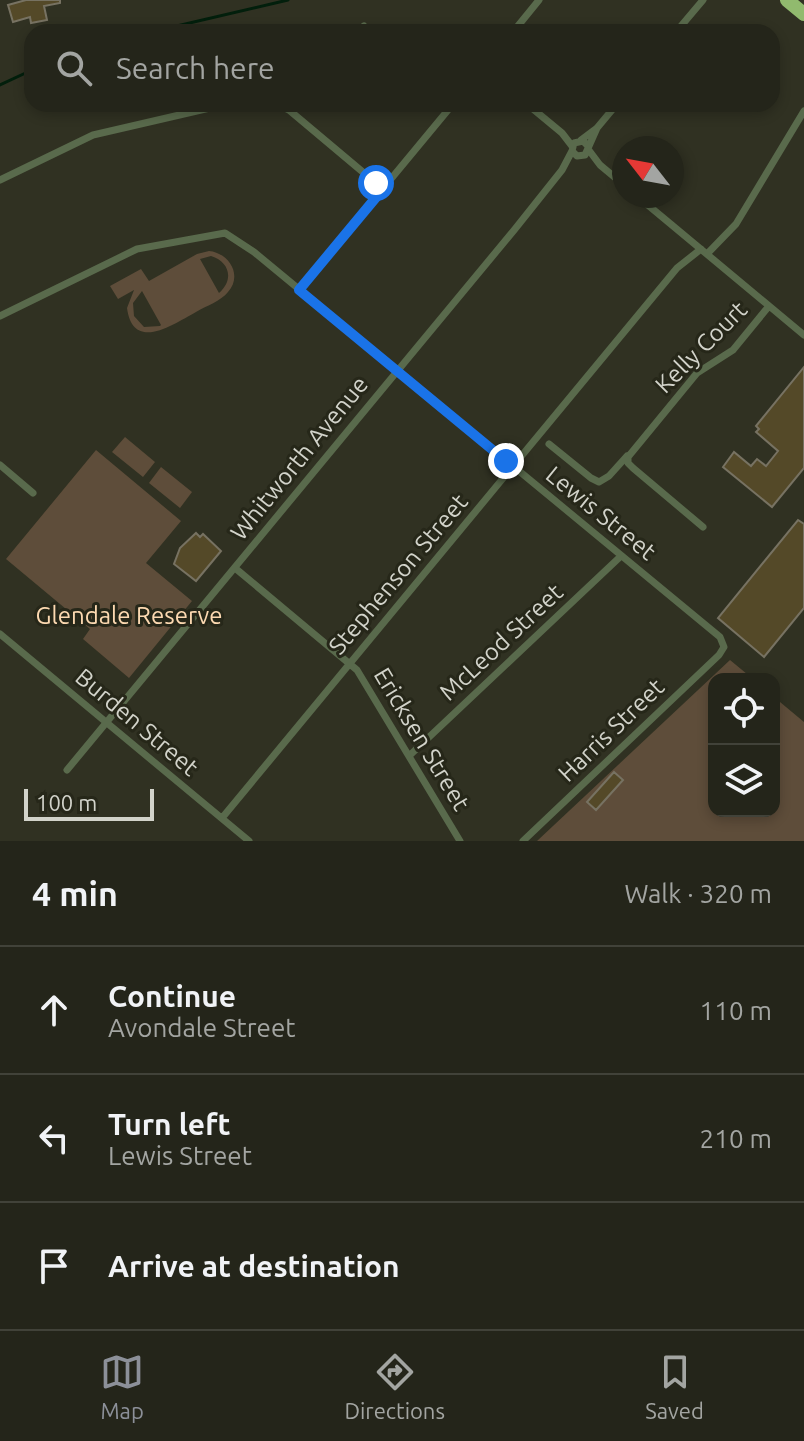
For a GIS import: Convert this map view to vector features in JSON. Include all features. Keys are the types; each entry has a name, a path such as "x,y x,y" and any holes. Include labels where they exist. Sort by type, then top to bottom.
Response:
{"highway":[{"path":"787,0 804,14"}],"street":[{"path":"520,24 539,0"},
{"path":"683,24 703,0"},
{"name":"Stephenson Street","path":"222,818 677,268 704,251 736,224 804,111"},
{"path":"0,180 93,135 192,112"},
{"path":"298,112 383,189"},
{"path":"299,290 446,112"},
{"path":"537,112 612,175"},
{"name":"Whitworth Avenue","path":"67,770 610,112"},
{"path":"652,208 803,333"},
{"name":"Lewis Street","path":"0,316 137,249 225,233 299,290 718,635 724,647"},
{"name":"Kelly Court","path":"549,444 591,478 599,482 609,476 697,373 733,350 769,306"},
{"path":"629,454 628,463 703,527"},
{"path":"0,465 33,493"},
{"name":"McLeod Street","path":"409,756 621,556"},
{"name":"Ericksen Street","path":"235,568 350,663 460,841"},
{"name":"Burden Street","path":"0,634 249,841"},
{"name":"Harris Street","path":"523,841 724,647"}],"green space":[{"path":"209,251 228,260 234,279 228,292 166,328 146,332 137,329 131,322 127,308 134,290 118,299 110,286 141,269 149,281 197,254","holes":["211,256 222,262 228,272 227,283 219,293 200,259","142,291 161,325 160,326 144,327 134,316 133,303"]},
{"path":"125,437 155,462 143,477 112,452"},
{"name":"Glendale Reserve","path":"96,450 181,521 146,563 192,601 129,678 83,639 90,629 6,559"},
{"path":"161,467 192,492 180,508 149,483"},
{"path":"730,660 746,673 716,673"},
{"path":"708,681 708,817 780,817 780,702 804,722 804,841 537,841"}],"building":[{"path":"26,0 60,0 60,3 44,6 47,20 31,23 30,17 13,22 8,5"},
{"path":"804,367 804,468 772,507 723,467 734,452 751,466 757,459 766,466 778,451 756,432 759,429 756,426"},
{"path":"798,520 804,524 804,608 764,657 718,618"},
{"path":"196,533 200,537 203,534 221,551 196,581 174,564 180,548"},
{"path":"614,772 623,780 596,810 587,802"}],"waterway":[{"path":"185,24 288,0"},
{"path":"0,85 24,74"}],"route":[{"path":"376,183 383,189 299,290 506,461"}]}
